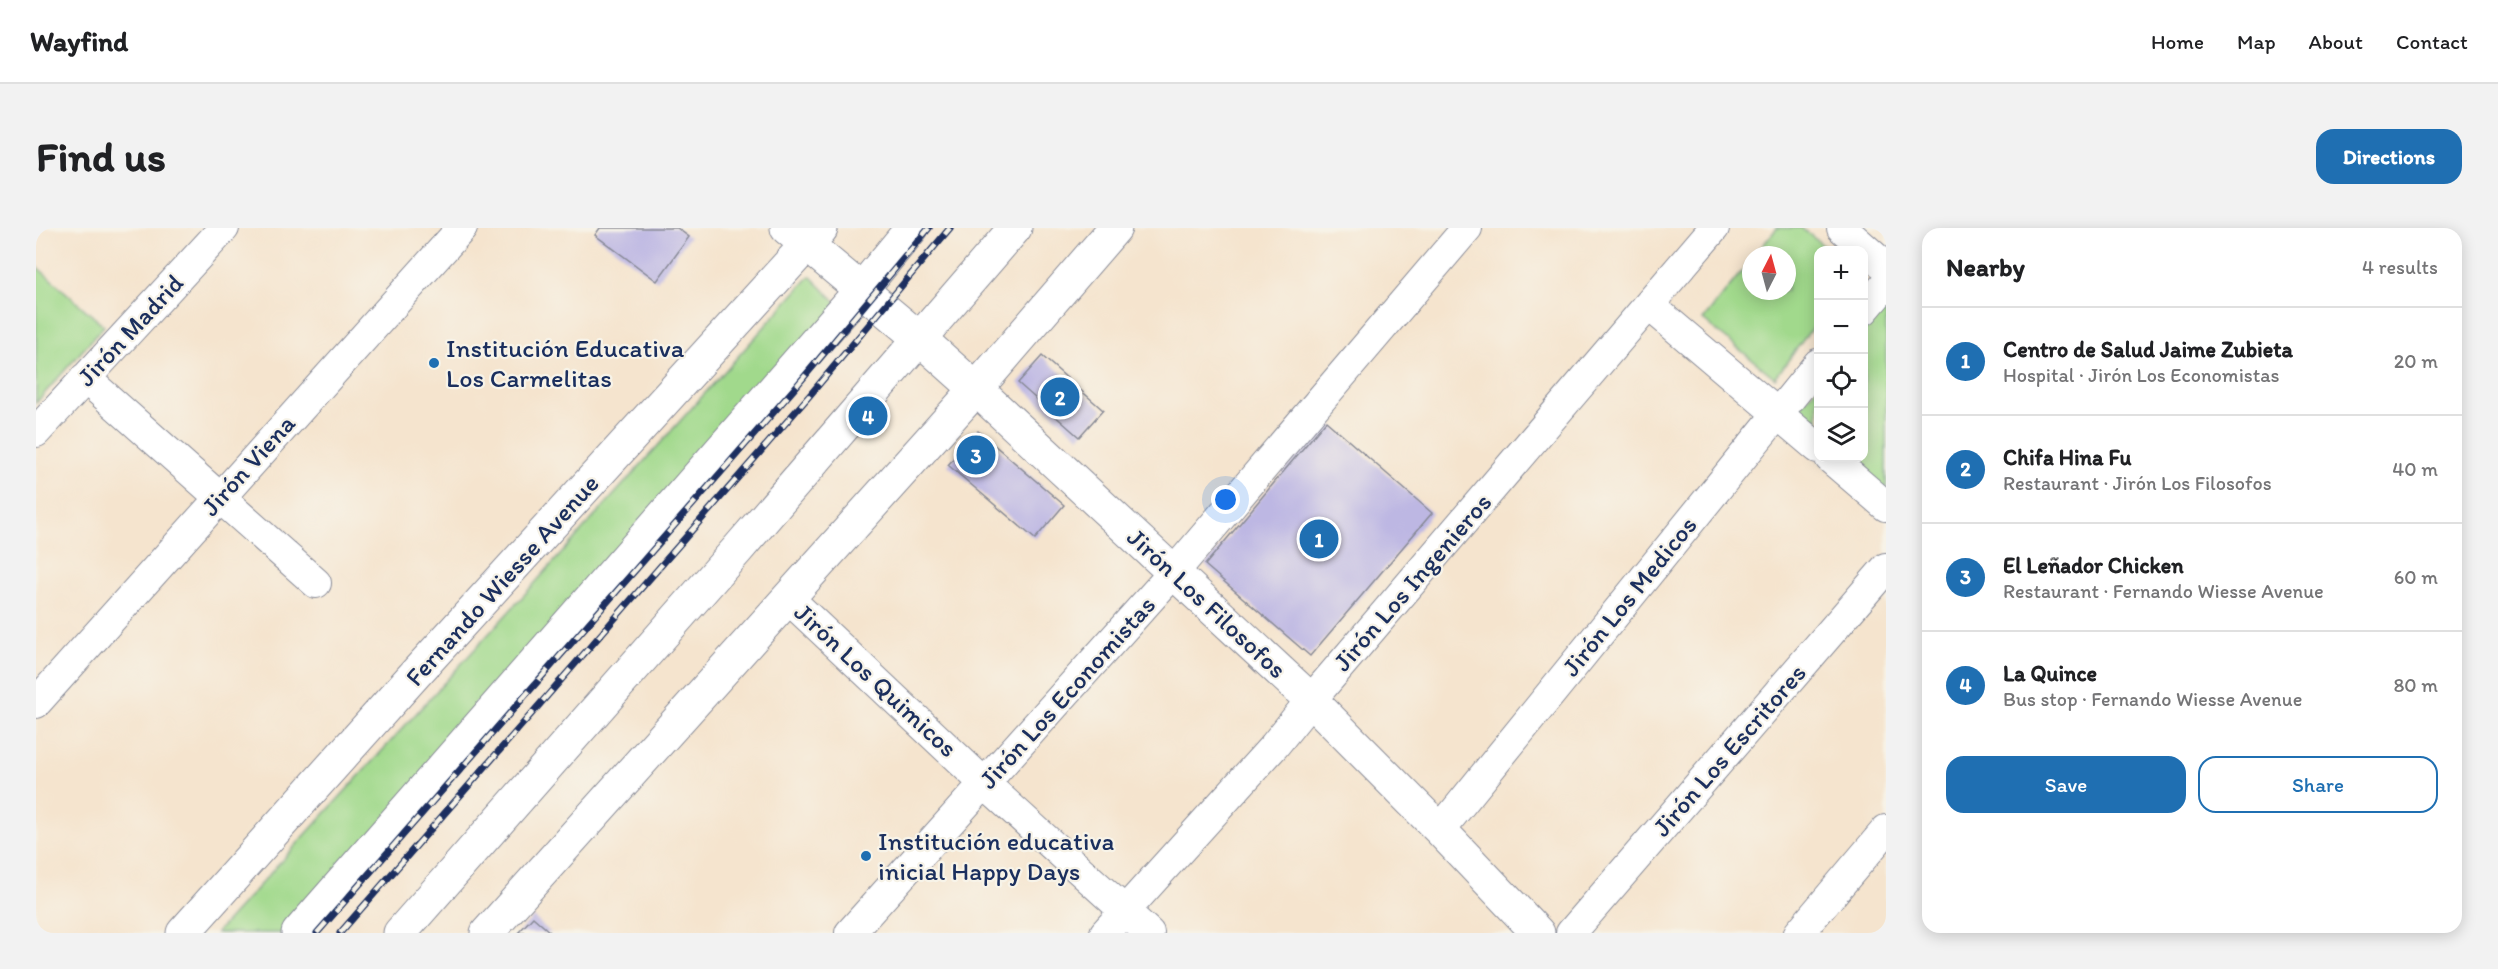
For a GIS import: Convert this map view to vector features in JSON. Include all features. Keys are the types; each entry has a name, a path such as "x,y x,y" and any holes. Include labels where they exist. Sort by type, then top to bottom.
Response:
{"main road":[{"path":"298,933 861,290 912,228"},
{"path":"400,933 737,550 1015,228"},
{"path":"487,933 976,389 1115,228"},
{"name":"Jirón Los Filosofos","path":"805,234 861,290 976,389 1311,700 1538,933"},
{"name":"Fernando Wiesse Avenue","path":"183,933 805,234"}],"street":[{"name":"Jirón Madrid","path":"36,432 224,228"},
{"name":"Jirón Viena","path":"36,703 462,228"},
{"name":"Jirón Los Economistas","path":"850,933 1174,572 1467,228"},
{"name":"Jirón Los Ingenieros","path":"1105,933 1274,746 1714,228"},
{"path":"1842,228 1886,267"},
{"path":"1868,304 1886,284"},
{"path":"1649,305 1814,444"},
{"name":"Jirón Los Medicos","path":"1440,830 1814,369"},
{"path":"85,378 316,583"},
{"path":"1835,462 1886,506"},
{"name":"Jirón Los Escritores","path":"1571,933 1886,568"},
{"name":"Jirón Los Quimicos","path":"788,598 1149,933"},
{"path":"1798,933 1886,830"}],"green space":[{"path":"1777,228 1801,228 1824,246 1814,246 1814,325 1775,378 1703,320 1742,271 1742,300 1796,300 1796,246 1762,246"},
{"path":"36,266 104,326 36,403"},
{"path":"810,276 839,305 292,933 216,933 535,583"},
{"path":"1886,304 1886,493 1848,462 1868,462 1868,326"},
{"path":"1814,390 1814,435 1792,416"}],"building":[{"path":"600,228 677,228 689,237 657,281 595,235"},
{"path":"1042,356 1103,410 1079,437 1018,383"},
{"path":"1326,421 1432,513 1310,656 1205,565"},
{"path":"978,431 1064,505 1035,539 948,465"},
{"path":"533,917 551,933 518,933"}],"railway":[{"path":"317,933 794,389 929,228"},
{"path":"340,933 810,395 950,228"}],"place":[{"name":"Institución Educativa Los Carmelitas","path":"434,363"},
{"name":"Chifa Hina Fu","path":"1060,397"},
{"name":"La Quince","path":"868,416"},
{"name":"El Leñador Chicken","path":"976,455"},
{"name":"Centro de Salud Jaime Zubieta","path":"1319,539"},
{"name":"Institución educativa inicial Happy Days","path":"866,856"}]}
